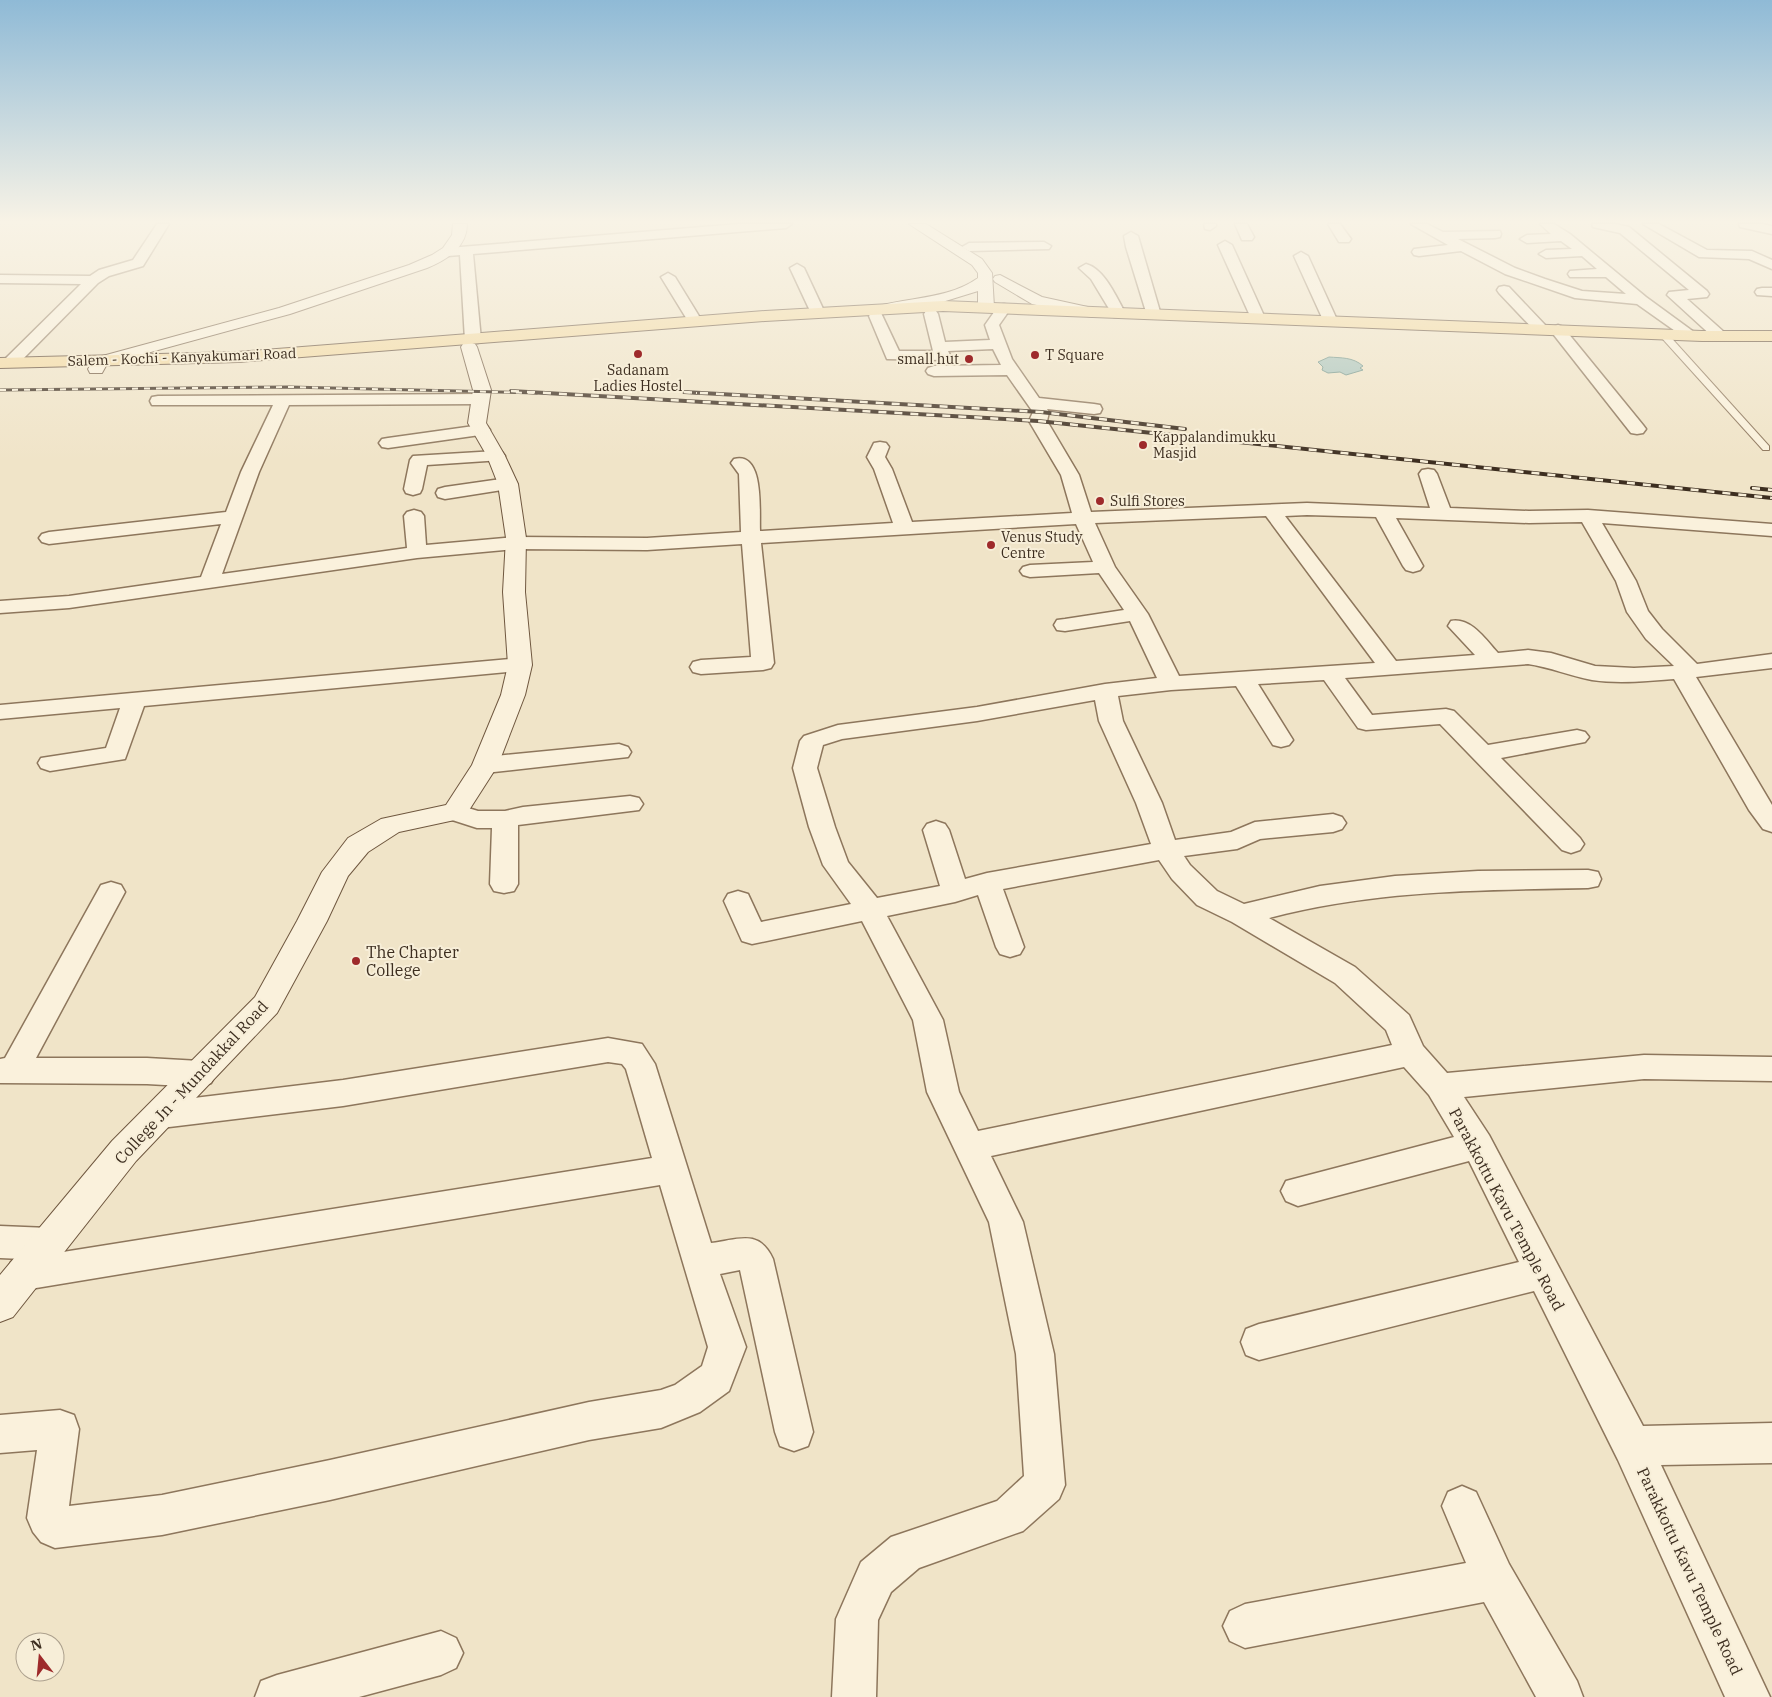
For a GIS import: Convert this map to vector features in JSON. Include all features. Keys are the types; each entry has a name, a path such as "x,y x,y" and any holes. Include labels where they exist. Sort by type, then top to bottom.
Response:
{"main road":[{"path":"471,344 677,330 943,306 1541,330 1772,336"},
{"path":"3,366 239,365 695,321 818,313 882,312 931,314 995,308"}],"street":[{"path":"3,366 25,348 70,303"},
{"path":"98,365 305,303"},
{"path":"469,303 471,344 479,390 477,423 496,456 508,484 516,542 514,592 520,665 513,695 485,764 455,812 477,819 505,820 522,815 630,804"},
{"path":"684,303 695,321"},
{"path":"813,303 818,313"},
{"path":"917,303 882,312 891,363 942,356 938,347 931,314"},
{"path":"993,303 995,308"},
{"path":"996,303 992,325 1004,359 1041,412 1038,420 1070,475 1083,518 1105,567 1137,614 1171,683"},
{"path":"1051,303 1095,313"},
{"path":"1112,303 1119,314"},
{"path":"1150,303 1154,315"},
{"path":"1251,303 1258,318"},
{"path":"1322,303 1331,322"},
{"path":"1516,303 1541,330"},
{"path":"1645,303 1690,335"},
{"path":"1684,303 1720,335"},
{"path":"1558,330 1638,429"},
{"path":"938,347 999,344"},
{"path":"2,346 25,348"},
{"path":"934,371 1012,370"},
{"path":"158,401 283,401 479,390"},
{"path":"209,582 250,472 283,401"},
{"path":"1034,402 1094,409"},
{"path":"388,443 481,430"},
{"path":"880,447 876,457 904,528"},
{"path":"413,489 419,460 496,456"},
{"path":"701,667 763,663 751,539 748,472 740,463"},
{"path":"1428,474 1442,514"},
{"path":"445,493 508,484"},
{"path":"0,607 69,602 417,552 516,542 647,544 1083,518 1306,509 1529,517 1588,516 1772,530"},
{"path":"1272,510 1390,668"},
{"path":"1383,512 1413,566"},
{"path":"414,516 417,552"},
{"path":"1588,516 1626,581 1638,612 1686,671 1758,804 1772,823"},
{"path":"49,538 234,517"},
{"path":"1030,571 1105,567"},
{"path":"1064,625 1137,614"},
{"path":"1459,626 1492,659"},
{"path":"854,1697 857,1619 876,1577 906,1552 1009,1517 1045,1485 1035,1354 1006,1222 943,1092 928,1020 881,933 871,910 836,865 822,827 805,768 812,741 838,732 977,714 1105,691 1171,683 1330,673 1528,656 1551,660 1594,673 1634,675 1771,663"},
{"path":"0,712 520,665"},
{"path":"1330,673 1366,723 1446,716 1571,844"},
{"path":"1243,679 1281,740"},
{"name":"Parakkottu Kavu Temple Road","path":"1105,691 1111,721 1149,804 1166,850 1181,872 1207,898 1345,975 1398,1023 1411,1053 1440,1086 1477,1145 1632,1446 1745,1696"},
{"path":"50,763 116,754 135,699"},
{"path":"1483,754 1576,737"},
{"path":"485,764 619,752"},
{"name":"College Jn - Mundakkal Road","path":"0,1304 124,1151 266,1005 312,921 336,872 358,845 391,825 455,812"},
{"path":"504,884 505,820"},
{"path":"738,901 752,934 956,892 987,882 1166,850 1238,840 1255,831 1333,823"},
{"path":"936,830 956,892"},
{"path":"1242,916 1293,902 1367,888 1434,882 1588,879"},
{"path":"987,882 1010,947"},
{"path":"111,892 7,1070 147,1071 200,1074"},
{"path":"0,1434 60,1430 47,1518 55,1528 162,1516 589,1421 661,1409 687,1399 716,1378 726,1347 640,1064 631,1053 608,1050 343,1093 161,1115"},
{"path":"968,1147 1411,1053"},
{"path":"1440,1086 1644,1067 1772,1069"},
{"path":"1298,1191 1477,1145"},
{"path":"24,1274 672,1169"},
{"path":"0,1242 49,1244"},
{"path":"699,1260 730,1257 746,1253 755,1259 794,1432"},
{"path":"1259,1342 1542,1273"},
{"path":"1632,1446 1772,1443"},
{"path":"1462,1506 1494,1579 1561,1697"},
{"path":"1245,1626 1494,1579"},
{"path":"277,1697 441,1653"}],"lane":[{"path":"1663,334 1766,448"}],"water":[{"path":"1329,357 1347,358 1355,361 1363,366 1360,368 1363,370 1346,375 1340,372 1328,373 1322,370 1323,367 1318,362"}],"railway":[{"path":"0,390 289,387 537,393"},
{"path":"511,391 1038,421 1772,498"},
{"path":"697,393 684,392 1041,412 1185,429"},
{"path":"1752,488 1772,490"}],"place":[{"name":"Sadanam Ladies Hostel","path":"638,354"},
{"name":"T Square","path":"1035,355"},
{"name":"small hut","path":"969,359"},
{"name":"Kappalandimukku Masjid","path":"1143,445"},
{"name":"Sulfi Stores","path":"1100,501"},
{"name":"Venus Study Centre","path":"991,545"},
{"name":"The Chapter College","path":"356,961"}]}
